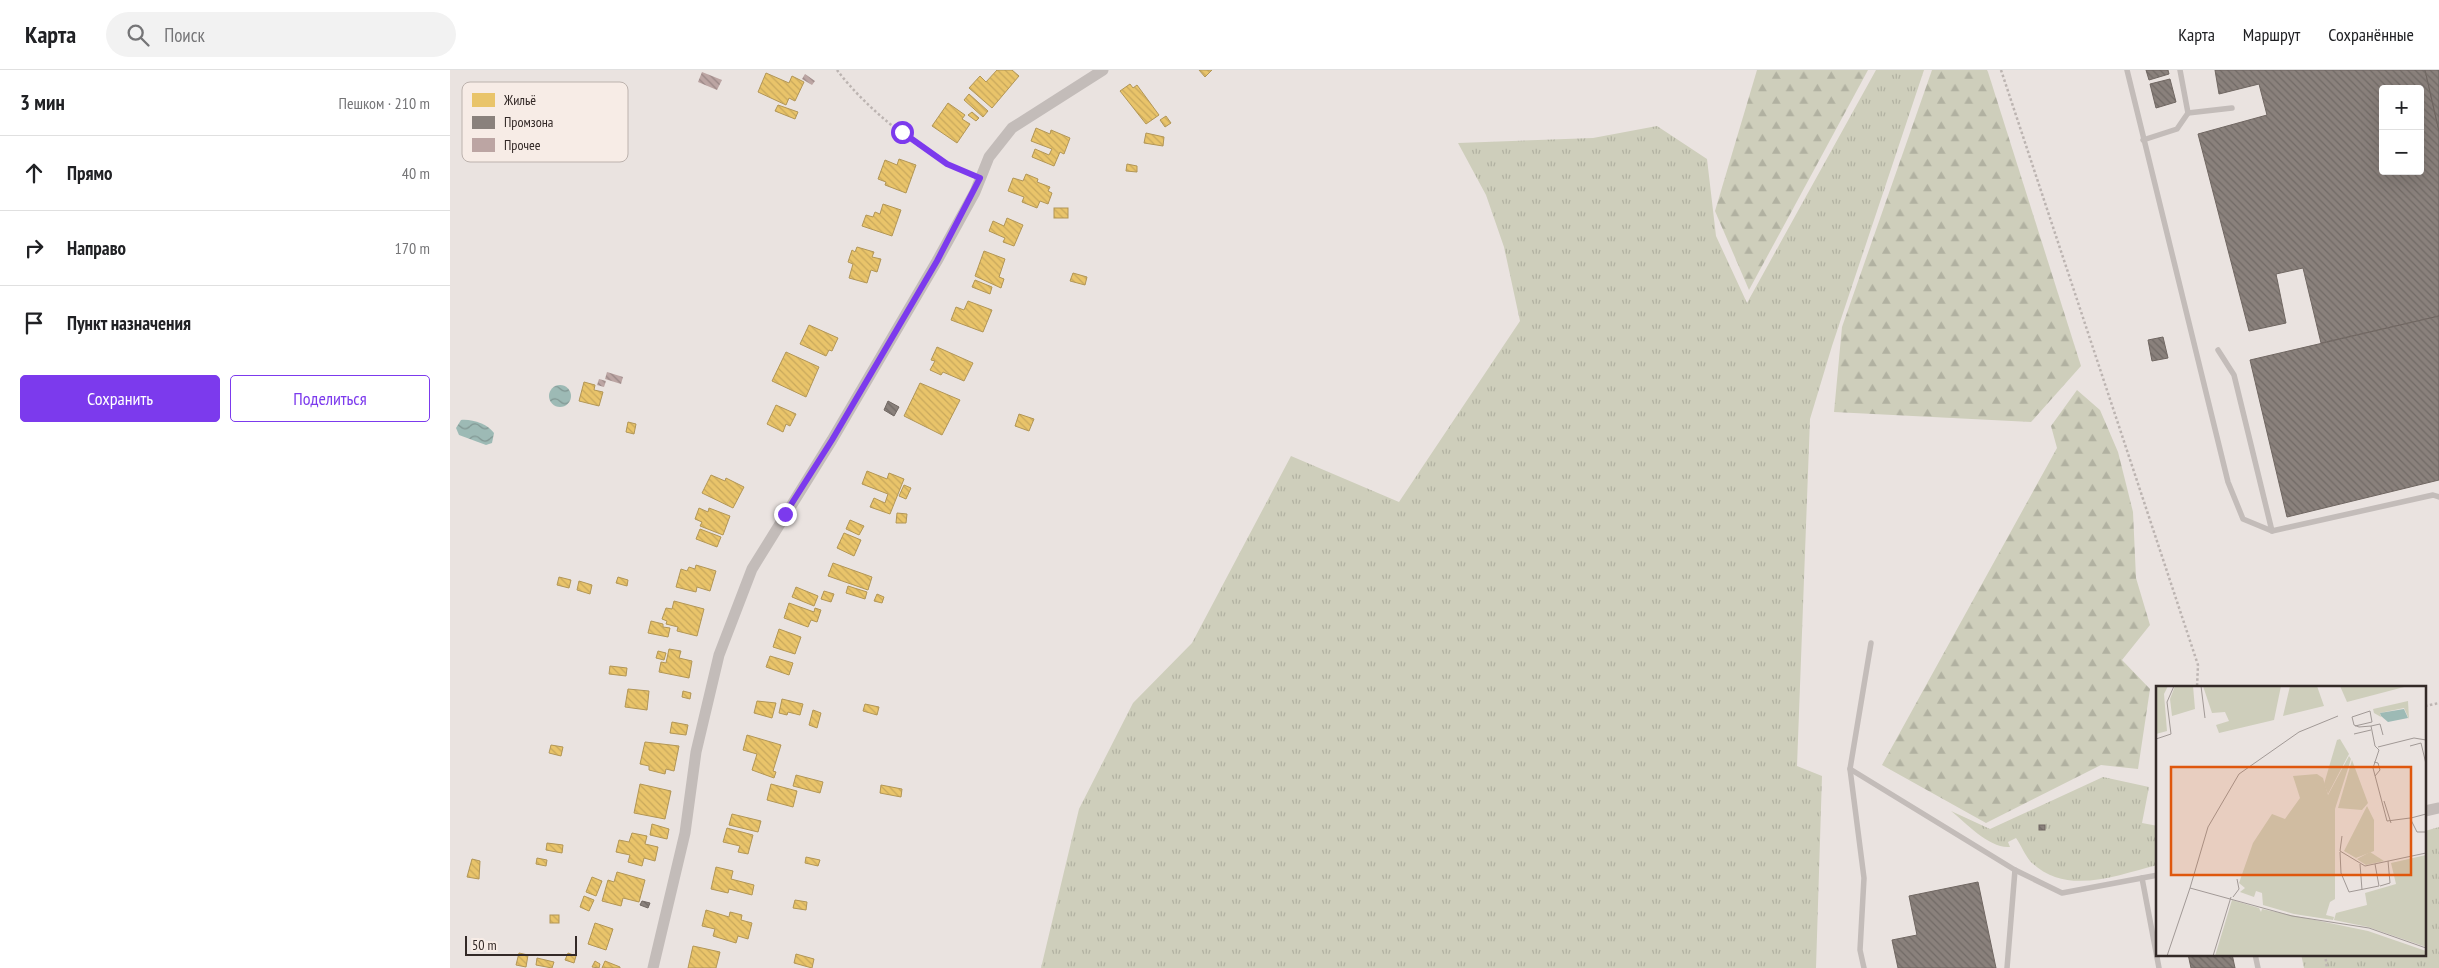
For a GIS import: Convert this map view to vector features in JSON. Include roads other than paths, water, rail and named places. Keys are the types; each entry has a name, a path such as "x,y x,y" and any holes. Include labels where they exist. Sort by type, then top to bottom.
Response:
{"street":[{"path":"653,968 685,833 696,752 719,655 752,569 832,440 937,261 989,157 1012,128 1103,70"},
{"path":"2426,811 2439,808"}],"lane":[{"path":"2127,70 2228,482 2243,519 2272,531 2437,495"},
{"path":"2143,140 2177,129 2188,113 2180,70"},
{"path":"2188,113 2232,108"},
{"path":"2218,350 2234,375 2272,531"},
{"path":"1864,968 1860,950 1864,878 1850,769 1871,643"},
{"path":"1850,769 2015,870 2062,893 2156,875"},
{"path":"2007,968 2015,870"},
{"path":"2142,878 2156,952"}],"water":[{"path":"560,385 568,388 571,396 568,404 560,407 552,404 549,396 552,388"},
{"path":"461,420 475,421 488,427 494,433 492,443 486,445 459,435 456,428"}]}
